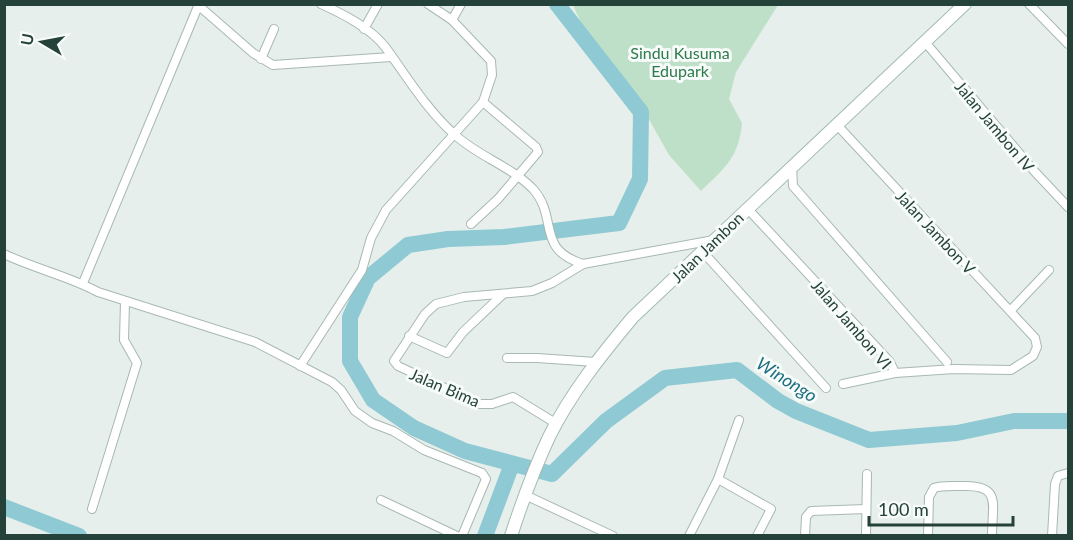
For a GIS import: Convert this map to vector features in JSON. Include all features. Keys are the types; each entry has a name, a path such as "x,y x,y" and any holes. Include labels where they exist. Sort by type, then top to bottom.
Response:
{"main road":[{"name":"Jalan Jambon","path":"511,536 549,437 596,362 633,317 965,4"}],"street":[{"path":"321,4 339,12 386,48 454,135 517,176 537,196 554,246 568,259 583,264"},
{"path":"364,29 378,4"},
{"path":"300,366 362,270 371,238 386,210 483,102 492,75 491,62 452,20 428,4"},
{"path":"452,20 461,4"},
{"path":"83,284 199,5 261,59 273,65 391,57"},
{"path":"1032,5 1068,44"},
{"path":"261,59 274,29"},
{"name":"Jalan Jambon IV","path":"925,42 1036,173 1068,207"},
{"path":"471,224 498,199 538,150 483,102"},
{"name":"Jalan Jambon V","path":"838,126 1035,338"},
{"path":"792,166 793,186 947,362"},
{"name":"Jalan Jambon VI","path":"747,208 890,362 895,373 954,369 1011,370 1033,356 1037,347 1035,338"},
{"path":"503,294 463,332 447,353 410,336 425,314 436,304 464,297 543,288 583,264 714,240"},
{"path":"703,252 826,388"},
{"path":"4,254 98,292 255,342 332,382 342,390 355,411 372,423 485,476 460,536 381,500"},
{"path":"1010,311 1049,270"},
{"path":"92,509 137,363 128,351 123,333 125,300"},
{"name":"Jalan Bima","path":"410,336 395,358 398,366 479,404 492,404 507,398 517,398 557,424"},
{"path":"507,358 596,362"},
{"path":"843,384 895,373"},
{"path":"689,536 718,479 739,420"},
{"path":"1052,536 1054,484 1058,476 1068,473"},
{"path":"866,536 867,474"},
{"path":"718,479 771,509 757,536"},
{"path":"928,536 929,497 934,488 979,485 987,488 991,495 992,536"},
{"path":"526,492 597,532 613,536"},
{"path":"805,536 806,517 811,511 866,508"}],"green space":[{"name":"Sindu Kusuma Edupark","path":"573,5 778,5 736,72 729,99 742,123 738,145 724,168 701,191 669,155 642,107 582,25"}],"waterway":[{"path":"557,4 641,112 640,179 619,223 504,237 448,239 408,245 368,278 350,317 350,361 373,400 414,428 465,451 552,474 606,421 665,378 737,370 778,401 796,411 869,440 957,433 1014,421 1068,421"},
{"path":"485,536 512,464"},
{"path":"4,507 79,536"}],"water label":[{"name":"Winongo","path":"787,379"}]}
